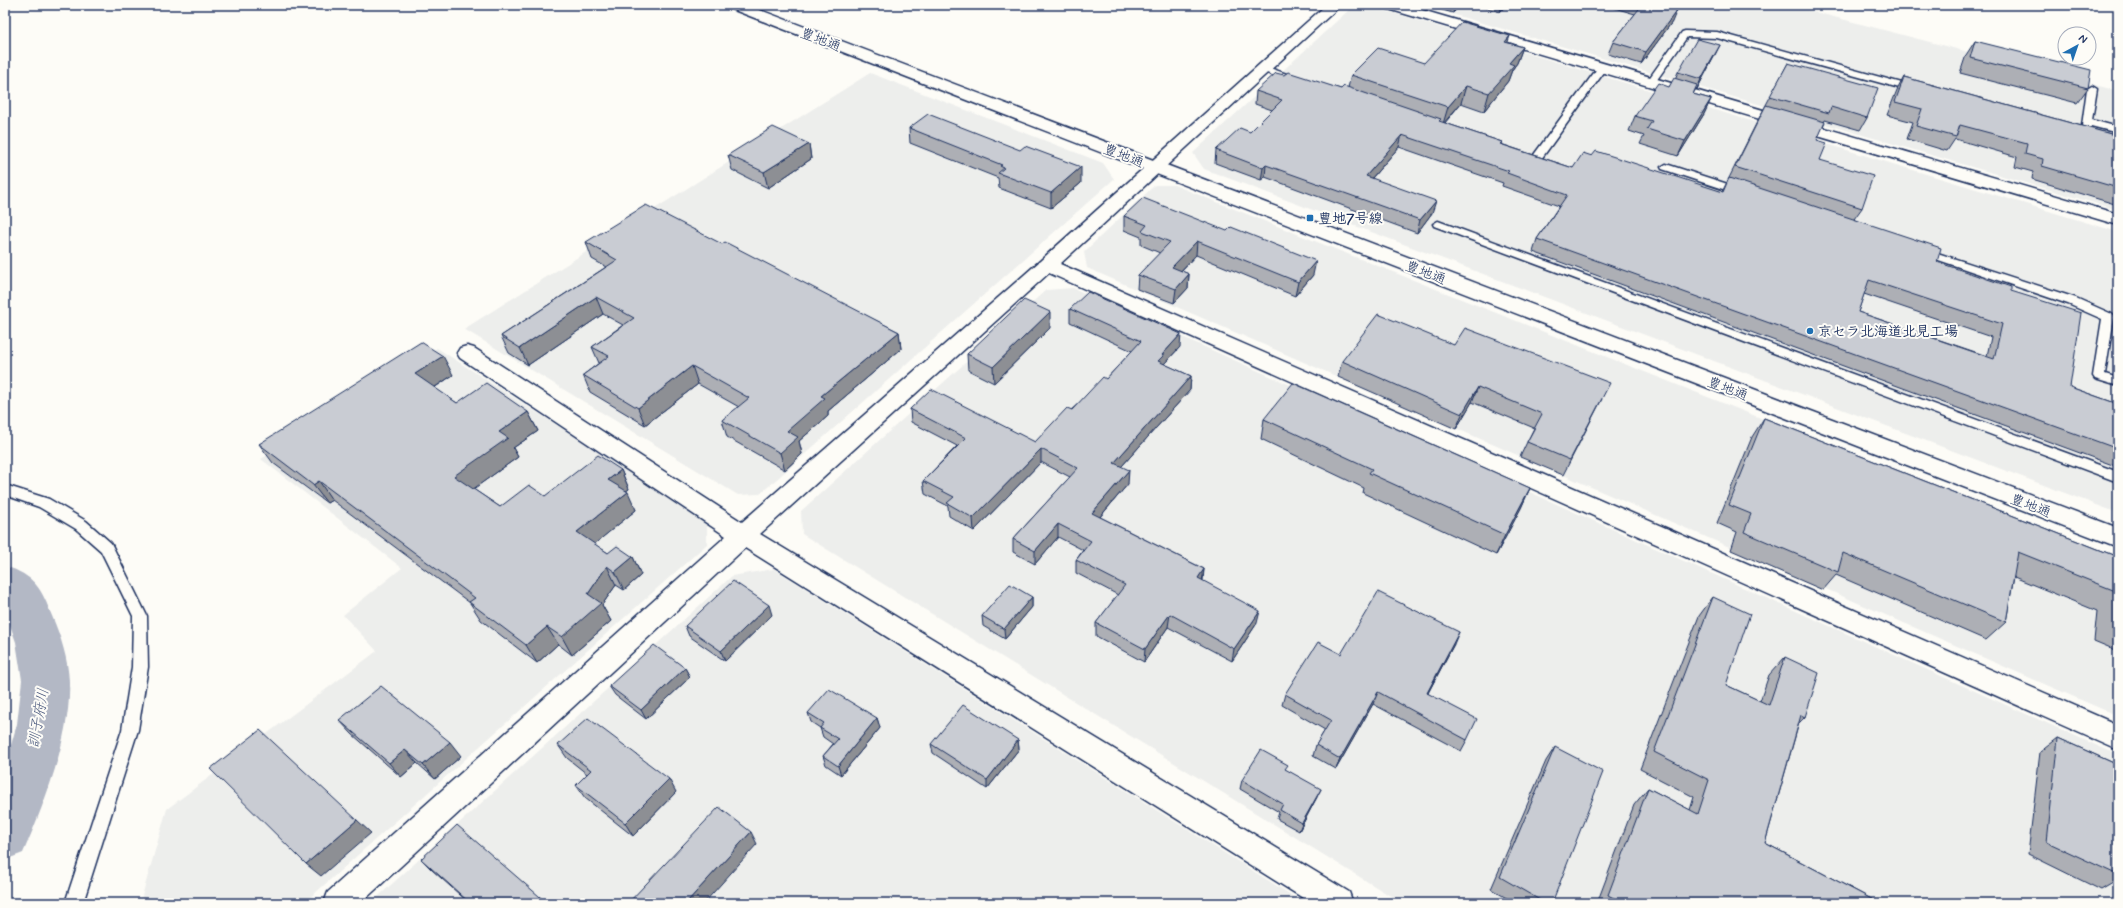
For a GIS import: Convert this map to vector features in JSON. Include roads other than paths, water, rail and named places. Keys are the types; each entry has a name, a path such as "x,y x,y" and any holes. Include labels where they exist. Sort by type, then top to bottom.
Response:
{"street":[{"name":"豊地通","path":"734,5 2118,538"},
{"path":"339,903 743,535 1047,266 1334,5"},
{"path":"1390,5 2118,220"},
{"path":"1047,266 2118,738"},
{"path":"467,353 743,535 1338,903"}],"lane":[{"path":"1651,82 1685,34 1717,35 1924,92"},
{"path":"1512,152 1535,160 1602,68"},
{"path":"1264,69 1301,82"},
{"path":"2070,132 2085,137 2092,89"},
{"path":"2087,122 2118,130"},
{"path":"1666,167 1756,197"},
{"path":"1438,224 2118,477"},
{"path":"1914,249 2072,301 2108,318 2100,376 2118,382"},
{"path":"5,490 44,503 81,525 106,548 140,616 140,667 130,730 74,903"}],"waterway":[{"name":"訓子府川","path":"5,584 14,590 26,607 39,642 46,680 44,706 37,743 25,782 5,835"}],"place":[{"name":"豊地7号線","path":"1310,218"},
{"name":"京セラ北海道北見工場","path":"1810,331"}]}
